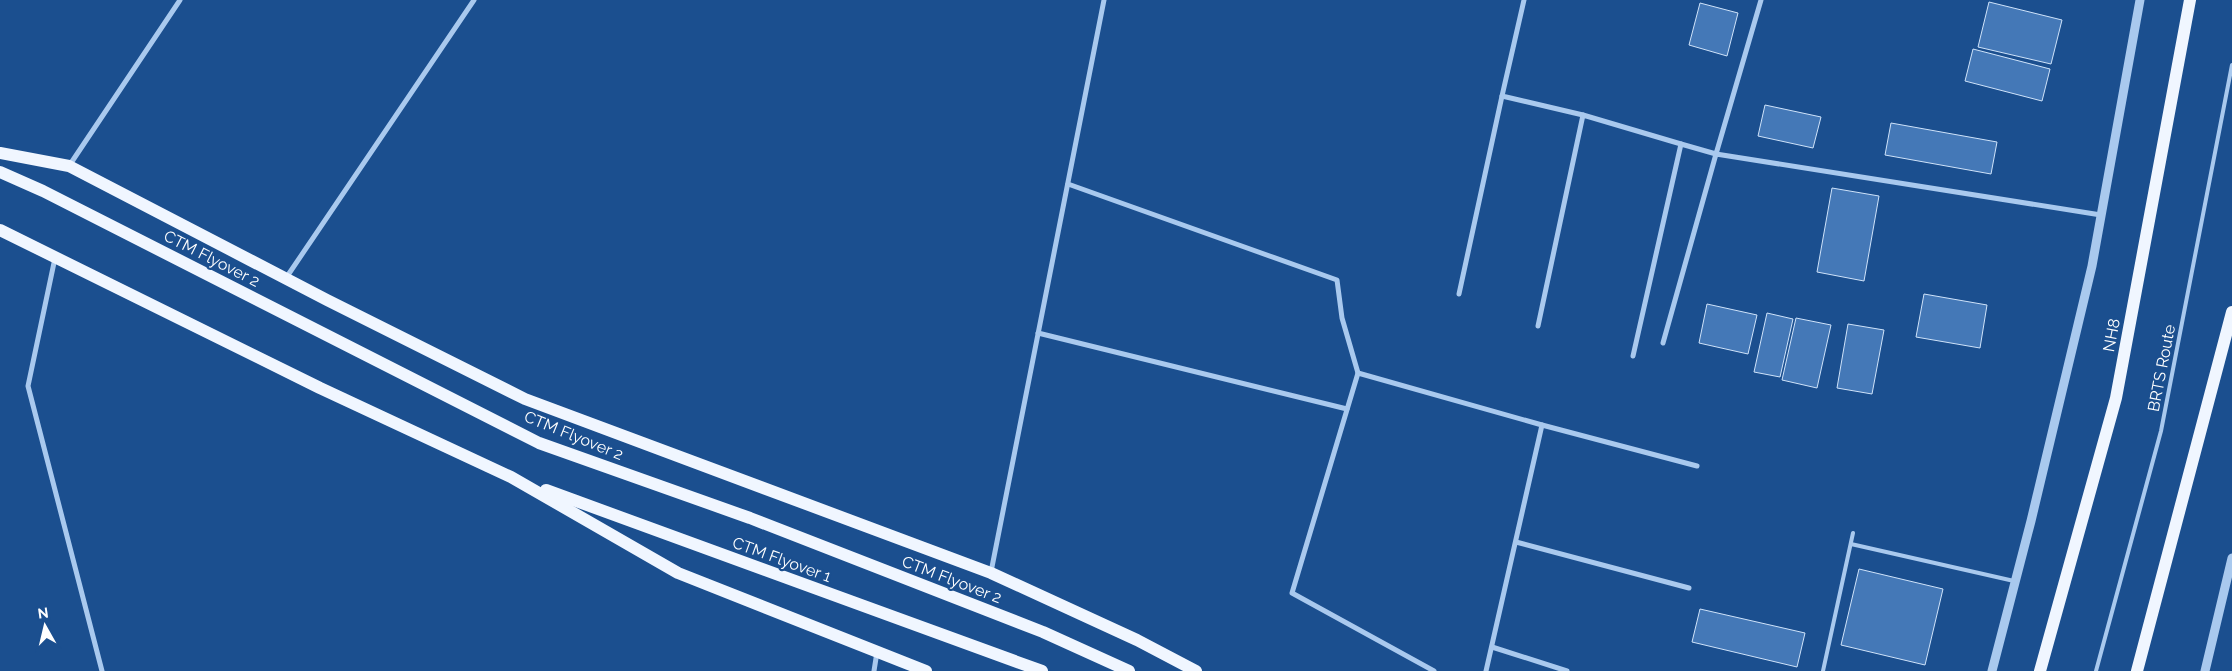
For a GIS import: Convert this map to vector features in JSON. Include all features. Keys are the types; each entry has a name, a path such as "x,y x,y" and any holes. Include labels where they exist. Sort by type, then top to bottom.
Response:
{"main road":[{"name":"NH8","path":"2040,671 2116,398 2190,0"},
{"path":"0,154 69,166 525,399 991,573 1137,640 1196,671"},
{"name":"CTM Flyover 2","path":"0,172 43,191 539,442 750,518 1043,632 1129,671"},
{"path":"0,230 320,388 511,477 678,573 926,671"},
{"path":"2136,671 2232,312"},
{"name":"CTM Flyover 1","path":"511,477 1042,671"}],"street":[{"path":"69,166 180,0"},
{"path":"286,278 474,0"},
{"path":"991,573 1104,0"},
{"path":"1459,294 1524,0"},
{"path":"1663,344 1761,0"},
{"path":"1992,671 2016,581 2092,266 2140,0"},
{"path":"1502,96 1583,115 1716,154 2101,215"},
{"path":"1538,326 1583,115"},
{"path":"1633,356 1681,144"},
{"path":"1068,184 1337,280 1342,318 1358,373 1292,593 1434,671"},
{"path":"55,257 28,386 102,671"},
{"path":"1038,333 1347,409"},
{"path":"1358,373 1697,466"},
{"path":"1486,671 1542,425"},
{"path":"1516,542 1689,588"},
{"path":"2205,671 2232,558"},
{"path":"1492,647 1568,671"},
{"path":"874,671 877,652"}],"lane":[{"name":"BRTS Route","path":"2096,671 2161,431 2232,65"},
{"path":"1823,671 1853,533"},
{"path":"1851,544 2016,581"}],"building":[{"path":"1989,2 2062,20 2051,64 1978,47"},
{"path":"1700,3 1738,13 1727,56 1689,45"},
{"path":"1973,49 2050,69 2042,101 1965,81"},
{"path":"1765,105 1821,117 1813,148 1758,136"},
{"path":"1891,123 1997,142 1991,174 1885,155"},
{"path":"1832,188 1879,196 1864,281 1817,272"},
{"path":"1924,294 1987,305 1980,348 1916,337"},
{"path":"1707,304 1757,315 1748,354 1699,343"},
{"path":"1767,313 1793,319 1780,377 1754,372"},
{"path":"1796,318 1831,325 1817,388 1782,380"},
{"path":"1848,324 1884,330 1872,394 1837,388"},
{"path":"1859,569 1943,589 1925,665 1841,645"},
{"path":"1700,609 1805,633 1797,667 1692,642"}]}
